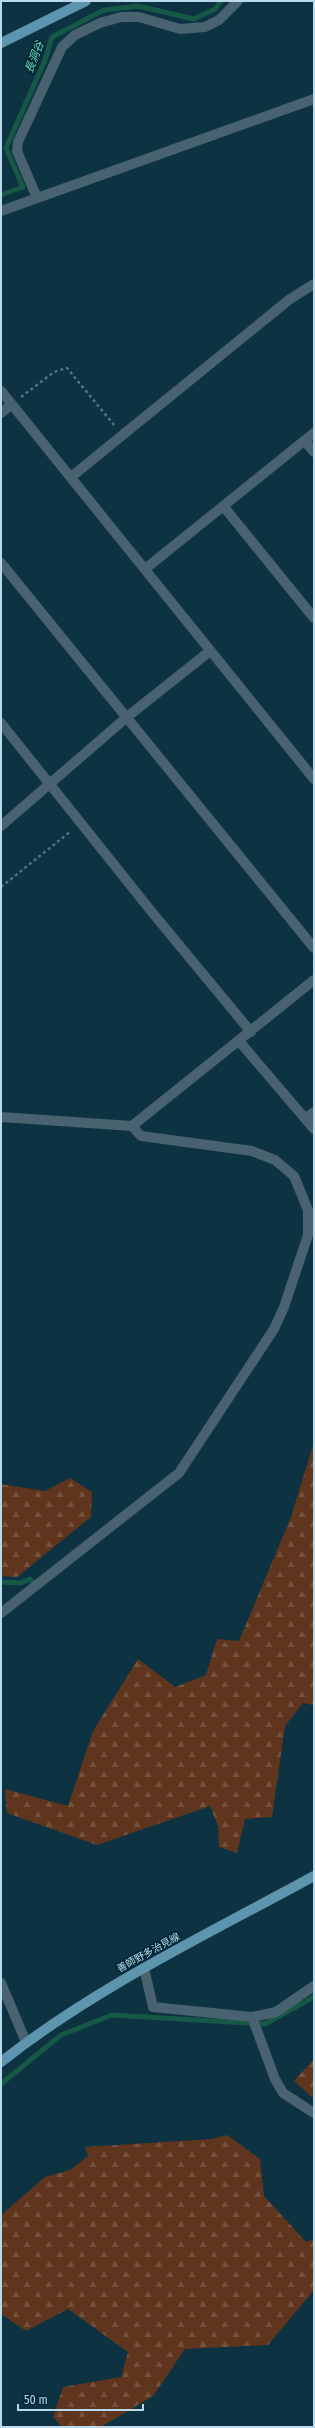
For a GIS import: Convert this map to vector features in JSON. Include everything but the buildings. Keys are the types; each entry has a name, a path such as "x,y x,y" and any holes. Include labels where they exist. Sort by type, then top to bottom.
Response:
{"main road":[{"path":"1,44 86,1"},
{"name":"善師野多治見線","path":"1,2062 26,2042 144,1968 314,1876"}],"street":[{"path":"37,198 17,151 18,142 62,47 75,35 100,23 121,17 139,17 180,29 205,27 219,20 238,1"},
{"path":"1,211 314,100"},
{"path":"70,477 290,299 314,284"},
{"path":"1,391 314,778"},
{"path":"1,413 11,404"},
{"path":"145,570 314,433"},
{"path":"305,441 314,452"},
{"path":"224,506 314,618"},
{"path":"1,563 314,948"},
{"path":"1,826 127,717 210,651"},
{"path":"1,723 251,1032"},
{"path":"1,1117 132,1126 314,980"},
{"path":"239,1041 314,1129"},
{"path":"306,1118 314,1112"},
{"path":"1,1612 179,1472 274,1329 284,1307 308,1235 308,1210 294,1176 275,1160 252,1151 140,1136 132,1126"},
{"path":"144,1968 153,2007 252,2017 276,2012 314,1986"},
{"path":"1,1983 26,2042"},
{"path":"252,2017 283,2093 314,2113"}],"path":[{"path":"11,404 54,372 67,368 122,435"},
{"path":"1,887 81,823"}],"green space":[{"path":"314,1442 314,1705 303,1703 285,1726 272,1817 245,1819 237,1853 219,1847 218,1826 210,1806 97,1845 7,1813 5,1789 68,1806 93,1731 138,1659 175,1687 206,1675 217,1639 239,1641 291,1517"},
{"path":"70,1478 92,1492 91,1517 17,1577 1,1576 1,1484 45,1491"},
{"path":"314,2059 314,2099 294,2081"},
{"path":"227,2135 260,2159 264,2196 306,2242 314,2239 314,2290 268,2345 185,2349 153,2396 101,2427 62,2427 53,2417 63,2387 121,2377 128,2352 68,2309 26,2331 1,2314 1,2215 45,2177 70,2170 88,2156 85,2147 212,2139"}],"waterway":[{"name":"長洞谷","path":"1,195 23,187 6,148 45,60 52,37 104,10 138,6 194,19 215,9 221,1"},
{"path":"1,1582 21,1583 30,1579 34,1585"},
{"path":"1,2084 61,2035 112,2015 265,2024 314,1997"}]}
